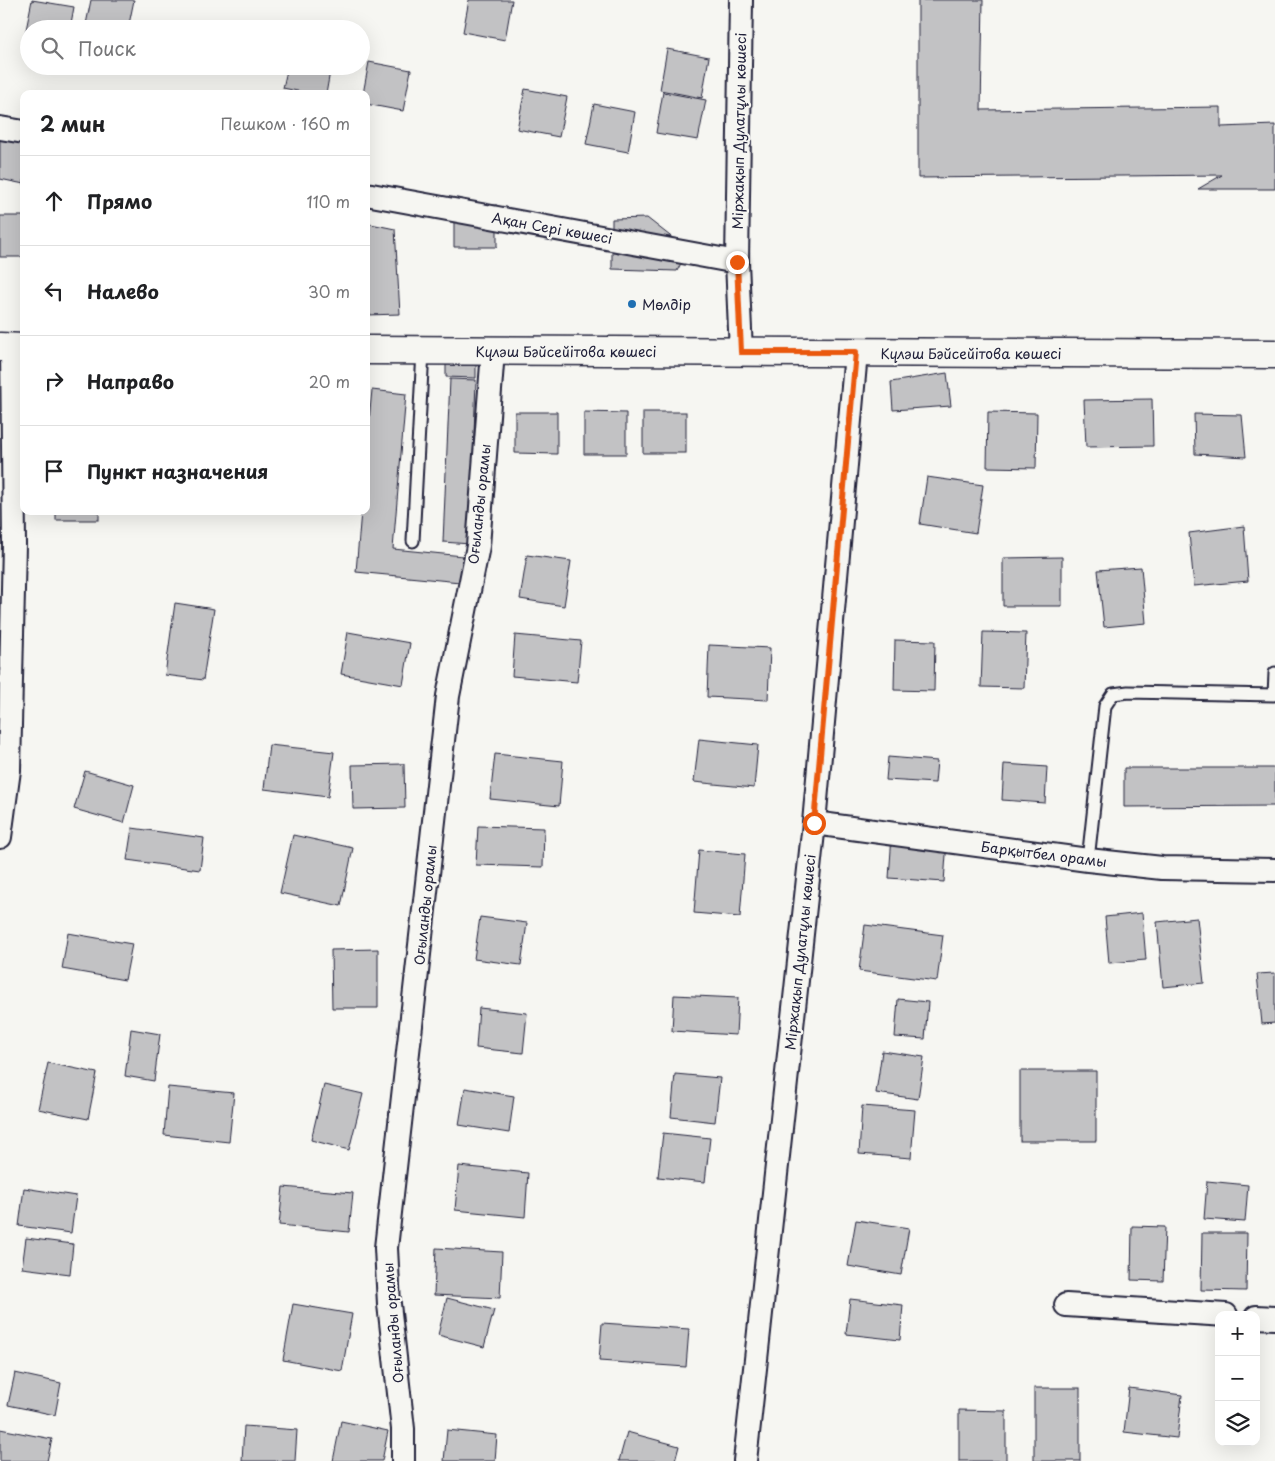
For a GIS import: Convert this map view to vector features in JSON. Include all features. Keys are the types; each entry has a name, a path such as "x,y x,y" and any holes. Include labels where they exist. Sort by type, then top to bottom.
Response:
{"street":[{"name":"Міржақып Дулатұлы көшесі","path":"741,0 737,262 741,352"},
{"path":"0,128 20,131"},
{"name":"Ақан Сері көшесі","path":"370,195 737,262"},
{"path":"0,837 9,770 7,543 12,348"},
{"name":"Күләш Бәйсейітова көшесі","path":"370,350 1275,354"},
{"name":"Оғыланды орамы","path":"403,1461 403,1429 389,1304 386,1248 448,696 478,546 493,351"},
{"name":"Міржақып Дулатұлы көшесі","path":"745,1461 814,823 856,352"},
{"name":"Барқытбел орамы","path":"814,823 1088,860 1162,868 1275,870"},
{"path":"1066,1305 1215,1314"},
{"path":"1260,1317 1275,1318"}],"lane":[{"path":"413,541 423,350"},
{"path":"1088,860 1105,706 1113,694 1128,692 1274,695 1275,673"}],"building":[{"path":"32,0 74,7 72,20 28,20"},
{"path":"91,0 134,0 130,20 87,20"},
{"path":"469,0 512,0 505,40 463,32"},
{"path":"918,0 983,0 981,110 1221,107 1221,127 1275,125 1275,189 1198,189 1222,175 918,178"},
{"path":"667,49 709,57 702,98 660,90"},
{"path":"370,62 411,70 403,111 370,105 370,90 364,90 367,75 370,75"},
{"path":"286,75 329,75 327,90 293,90 283,88"},
{"path":"525,89 567,97 559,137 517,129"},
{"path":"663,92 706,100 698,140 656,133"},
{"path":"594,104 635,112 628,152 586,144"},
{"path":"0,135 20,140 20,183 0,179"},
{"path":"497,205 497,247 454,247 454,206"},
{"path":"0,216 20,216 20,257 0,257"},
{"path":"647,218 688,250 677,271 612,269 612,219"},
{"path":"370,224 395,229 400,314 370,315"},
{"path":"446,364 476,365 476,378 446,377"},
{"path":"947,373 951,406 893,410 891,382"},
{"path":"450,379 476,380 470,544 443,542"},
{"path":"372,390 406,394 393,549 463,556 460,582 356,572 361,515 370,515 370,411"},
{"path":"1152,399 1153,446 1086,447 1084,400"},
{"path":"515,412 557,412 557,454 515,453"},
{"path":"584,412 626,413 626,454 584,454"},
{"path":"643,412 686,412 686,453 643,453"},
{"path":"988,412 1037,413 1036,468 987,467"},
{"path":"1194,414 1242,415 1246,457 1195,454"},
{"path":"927,477 983,485 976,533 920,524"},
{"path":"56,515 99,515 99,520 56,520"},
{"path":"1244,526 1248,581 1194,586 1189,533"},
{"path":"527,555 571,561 564,606 520,599"},
{"path":"1062,557 1062,606 1003,606 1003,558"},
{"path":"1141,567 1146,623 1104,627 1098,570"},
{"path":"175,603 214,609 203,680 165,675"},
{"path":"348,632 410,643 403,685 341,674"},
{"path":"983,632 1026,633 1024,688 981,687"},
{"path":"515,635 581,641 577,682 512,676"},
{"path":"895,640 935,641 934,691 894,690"},
{"path":"709,645 770,648 768,700 707,697"},
{"path":"699,739 758,745 754,788 694,782"},
{"path":"269,745 334,752 328,797 264,789"},
{"path":"495,754 563,761 559,806 490,799"},
{"path":"888,757 937,761 935,783 886,780"},
{"path":"404,764 405,808 353,809 352,765"},
{"path":"1004,764 1047,767 1045,803 1002,800"},
{"path":"1124,768 1275,768 1275,806 1124,807"},
{"path":"85,771 134,785 124,823 74,809"},
{"path":"478,826 544,828 543,867 476,865"},
{"path":"132,828 204,838 200,870 127,860"},
{"path":"293,835 353,848 341,906 280,893"},
{"path":"892,836 947,841 944,882 889,878"},
{"path":"699,850 745,854 740,917 694,913"},
{"path":"1142,913 1146,960 1109,963 1105,917"},
{"path":"480,917 527,923 521,965 474,959"},
{"path":"1197,918 1204,983 1163,987 1157,922"},
{"path":"865,925 943,935 937,981 859,971"},
{"path":"68,933 132,944 125,980 62,969"},
{"path":"378,949 378,1008 332,1008 331,950"},
{"path":"1275,973 1275,1023 1262,1024 1257,974"},
{"path":"674,995 738,998 736,1035 672,1031"},
{"path":"898,999 928,1002 925,1039 895,1037"},
{"path":"479,1008 527,1013 523,1053 476,1048"},
{"path":"131,1029 160,1034 154,1081 125,1076"},
{"path":"882,1051 924,1057 918,1099 876,1093"},
{"path":"48,1063 97,1073 88,1119 38,1109"},
{"path":"1020,1071 1096,1071 1096,1141 1020,1141"},
{"path":"675,1074 720,1078 715,1122 671,1117"},
{"path":"324,1085 363,1094 349,1150 311,1140"},
{"path":"168,1087 234,1093 229,1142 164,1135"},
{"path":"465,1088 514,1096 509,1133 459,1125"},
{"path":"862,1106 915,1110 911,1158 859,1154"},
{"path":"663,1133 710,1138 705,1182 658,1177"},
{"path":"459,1166 528,1173 525,1217 455,1210"},
{"path":"1207,1181 1248,1185 1245,1222 1204,1219"},
{"path":"283,1187 353,1193 349,1232 279,1225"},
{"path":"24,1188 76,1196 71,1233 19,1226"},
{"path":"856,1220 909,1228 901,1275 848,1266"},
{"path":"1132,1226 1165,1227 1163,1281 1131,1280"},
{"path":"1202,1233 1247,1233 1246,1291 1201,1290"},
{"path":"26,1238 73,1244 70,1274 22,1268"},
{"path":"436,1248 502,1252 500,1298 434,1295"},
{"path":"447,1298 494,1310 484,1347 438,1335"},
{"path":"850,1299 903,1305 900,1340 846,1334"},
{"path":"293,1304 352,1314 342,1371 283,1360"},
{"path":"602,1323 689,1329 686,1367 599,1361"},
{"path":"15,1373 61,1383 55,1415 8,1405"},
{"path":"1034,1388 1080,1388 1080,1461 1034,1461"},
{"path":"1129,1388 1182,1395 1177,1438 1124,1432"},
{"path":"959,1410 1006,1411 1006,1461 959,1461"},
{"path":"341,1421 388,1431 382,1461 333,1461"},
{"path":"244,1426 297,1430 295,1461 242,1461"},
{"path":"0,1429 52,1439 47,1461 0,1461"},
{"path":"447,1430 497,1435 495,1461 444,1461"},
{"path":"627,1432 679,1446 675,1461 619,1461"}],"place":[{"name":"Мөлдiр","path":"632,304"}],"route":[{"path":"737,262 741,352 856,352 814,823"}]}
